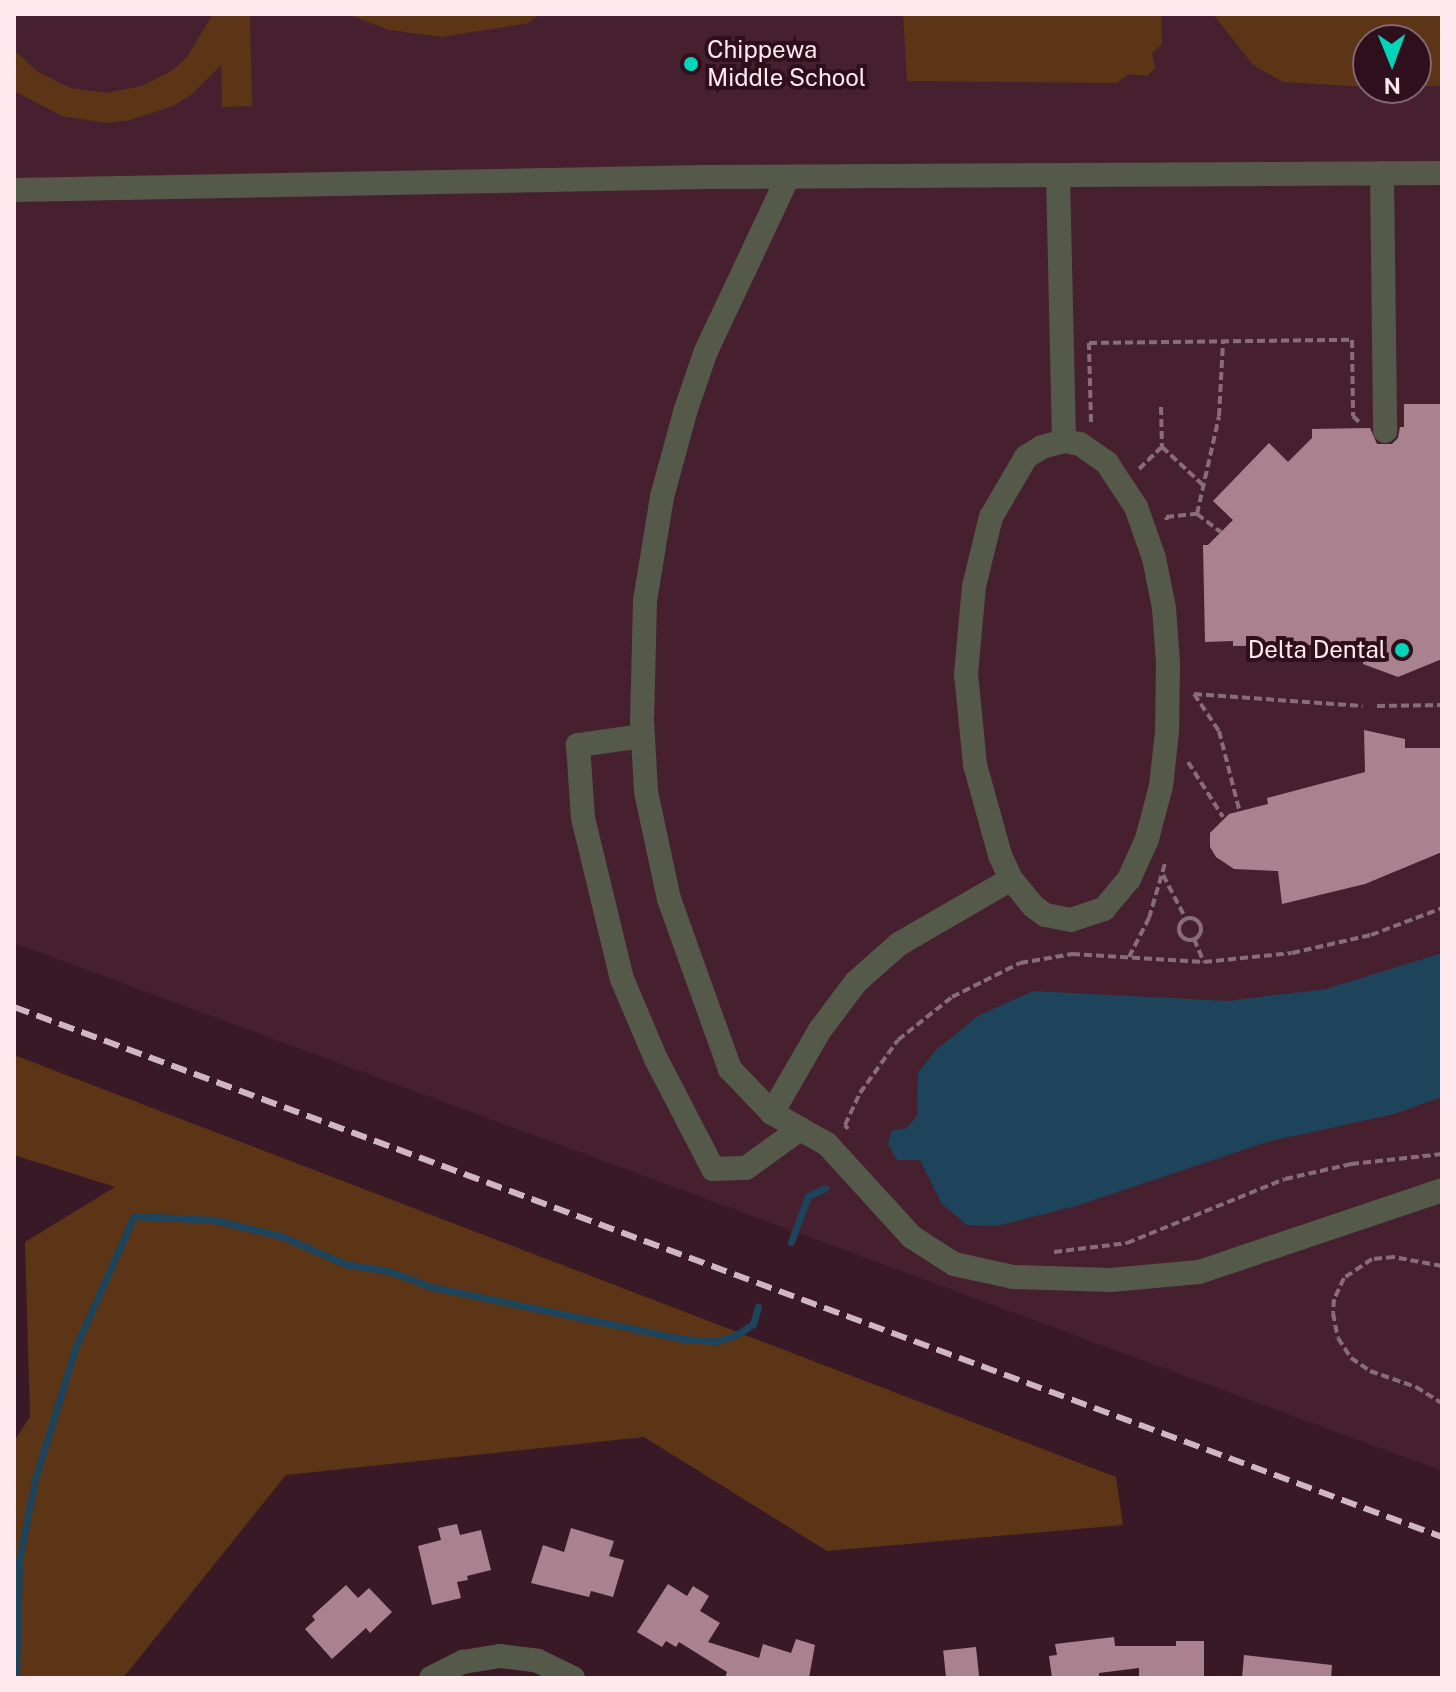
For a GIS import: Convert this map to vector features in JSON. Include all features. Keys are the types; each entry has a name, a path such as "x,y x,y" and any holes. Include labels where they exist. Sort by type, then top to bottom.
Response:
{"street":[{"path":"1373,430 1382,173"},
{"path":"14,190 788,177 1442,173"},
{"path":"1058,175 1064,441"},
{"path":"788,177 706,351 666,482 645,601 643,736 646,792 669,899 730,1069 772,1113 827,1144 912,1237 954,1264 1013,1277 1111,1280 1199,1272 1442,1190"},
{"path":"1064,441 1080,444 1107,463 1136,507 1154,558 1164,608 1168,663 1167,732 1161,786 1147,839 1129,879 1104,909 1090,916 1058,920 1033,906 1011,879 983,804 971,744 966,674 974,586 991,517 1014,472 1026,457 1042,447 1064,441"},
{"path":"643,736 578,745 583,818 622,979 656,1059 713,1169 746,1168 800,1129"},
{"path":"772,1113 820,1030 856,982 899,944 1011,879"},
{"path":"431,1678 463,1662 500,1656 538,1661 573,1678"}],"path":[{"path":"1091,430 1089,343 1352,340 1353,416 1373,430"},
{"path":"1221,532 1197,514 1219,416 1223,341"},
{"path":"1161,407 1162,447 1204,486"},
{"path":"1139,469 1162,447"},
{"path":"1194,694 1363,706"},
{"path":"1193,708 1194,694"},
{"path":"1194,694 1219,731 1239,809"},
{"path":"1377,706 1442,705"},
{"path":"1189,750 1188,764 1223,817"},
{"path":"1163,875 1186,919 1199,922 1201,934 1194,939 1181,936 1179,925 1186,919"},
{"path":"853,1135 845,1125 852,1109 898,1040 952,997 996,972 1020,963 1072,954 1204,962 1292,953 1336,944 1442,908"},
{"path":"1194,939 1204,962"},
{"path":"1051,1253 1127,1243 1285,1179 1351,1164 1442,1154"},
{"path":"1442,1266 1394,1257 1372,1259 1344,1278 1334,1299 1333,1313 1338,1338 1351,1358 1370,1371 1416,1387 1442,1403"}],"shaded area":[{"path":"14,14 1442,14 1442,1471 14,943"},
{"path":"213,14 250,14 252,106 222,107 221,65 192,94 173,106 130,120 107,123 62,116 14,91 14,50 38,72 70,88 106,93 142,86 173,70 187,57"},
{"path":"347,14 541,14 528,23 442,37 389,30"},
{"path":"903,14 1161,14 1162,44 1152,53 1155,68 1147,76 1129,74 1116,83 907,81"},
{"path":"1213,14 1442,14 1442,86 1432,86 1432,24 1352,24 1352,86 1283,82 1253,65"},
{"path":"14,1055 1116,1477 1123,1525 827,1551 644,1437 286,1475 123,1678 14,1678 14,1441 30,1417 25,1242 115,1187 14,1155"}],"water":[{"path":"1442,953 1442,1097 1394,1114 1267,1142 1076,1206 997,1226 967,1225 942,1204 920,1160 897,1160 888,1144 892,1130 906,1129 917,1116 918,1073 936,1050 978,1016 1033,991 1228,1001 1326,989"}],"building":[{"name":"Delta Dental","path":"1404,404 1442,404 1442,659 1398,677 1363,664 1362,644 1233,646 1233,641 1205,642 1203,545 1208,545 1233,520 1213,501 1269,443 1288,462 1312,438 1312,429 1370,428 1377,444 1392,444 1398,438 1400,427 1404,427"},
{"path":"1364,730 1405,739 1405,748 1442,748 1442,852 1365,884 1282,904 1278,871 1234,869 1216,857 1210,847 1210,833 1229,814 1268,804 1267,798 1365,772"},
{"path":"457,1524 460,1535 481,1530 491,1570 457,1582 461,1598 432,1605 418,1546 441,1540 438,1528"},
{"path":"571,1528 614,1541 609,1556 624,1560 613,1597 591,1591 589,1597 531,1583 543,1545 564,1552"},
{"path":"668,1584 687,1596 693,1586 709,1596 700,1611 720,1623 708,1642 759,1658 763,1644 791,1653 796,1639 815,1645 809,1678 725,1678 727,1672 679,1642 676,1647 666,1641 662,1647 637,1632"},
{"path":"346,1585 358,1598 369,1588 392,1612 370,1633 366,1628 332,1659 305,1629 315,1620 312,1616"},
{"path":"1114,1637 1115,1646 1176,1646 1176,1641 1204,1641 1204,1678 1139,1678 1139,1668 1099,1673 1099,1678 1052,1678 1049,1656 1057,1655 1055,1644"},
{"path":"976,1647 979,1678 946,1678 943,1650"},
{"path":"1244,1655 1332,1665 1331,1678 1242,1678"}],"waterway":[{"path":"791,1242 808,1196 825,1188"},
{"path":"16,1678 19,1560 35,1479 76,1346 134,1216 214,1220 281,1236 345,1264 388,1271 432,1287 684,1339 716,1341 734,1336 753,1324 758,1307"}],"railway":[{"path":"14,1007 1442,1537"}],"place":[{"name":"Chippewa Middle School","path":"691,64"},
{"name":"Delta Dental","path":"1402,650"}]}
